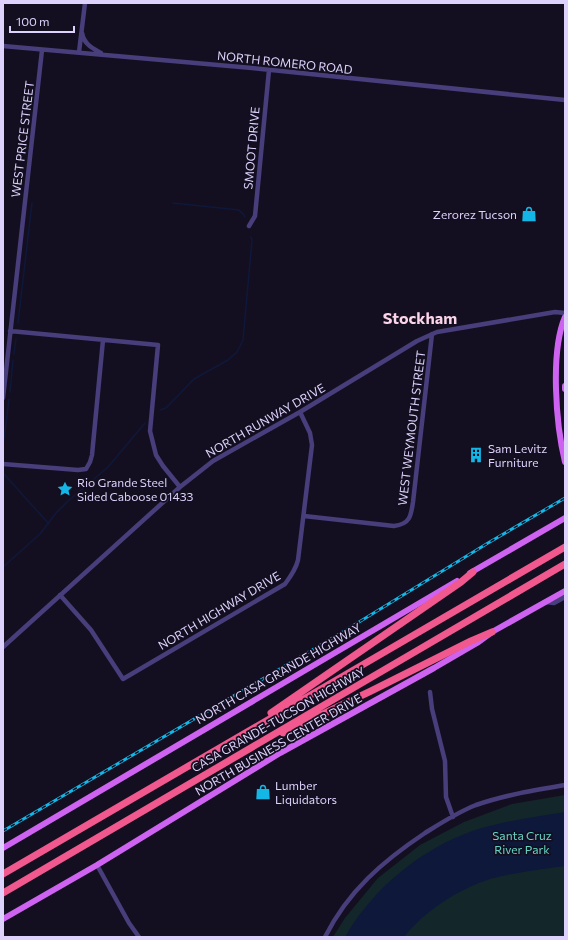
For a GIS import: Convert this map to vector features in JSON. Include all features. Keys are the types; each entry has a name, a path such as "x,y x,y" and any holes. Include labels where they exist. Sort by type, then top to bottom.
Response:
{"highway":[{"name":"CASA GRANDE-TUCSON HIGHWAY","path":"3,874 565,547"},
{"name":"CASA GRANDE-TUCSON HIGHWAY","path":"3,892 565,564"},
{"path":"231,741 461,582 473,572"},
{"path":"243,752 300,726 492,632"}],"main road":[{"path":"565,317 561,326 556,375 559,428 565,462"},
{"name":"NORTH CASA GRANDE HIGHWAY","path":"3,848 565,518"},
{"name":"NORTH BUSINESS CENTER DRIVE","path":"3,920 280,753 477,643 492,632 565,591"}],"street":[{"path":"79,52 85,3"},
{"path":"81,32 85,42 102,54"},
{"name":"NORTH ROMERO ROAD","path":"3,46 269,70 565,100"},
{"name":"WEST PRICE STREET","path":"3,398 42,50"},
{"name":"SMOOT DRIVE","path":"249,226 255,216 269,70"},
{"name":"NORTH RUNWAY DRIVE","path":"3,648 180,487 213,461 300,412 417,341 432,334 554,312 565,313"},
{"path":"10,331 158,345 150,431 156,455 180,487"},
{"name":"WEST WEYMOUTH STREET","path":"304,516 394,526 407,522 412,512 432,334"},
{"path":"3,464 78,470 86,469 92,455 103,340"},
{"name":"NORTH HIGHWAY DRIVE","path":"60,595 91,630 123,679 285,584 297,565 312,445 310,432 300,412"},
{"path":"545,602 554,604 565,597"},
{"path":"430,692 432,709 445,761 446,797 453,816"},
{"path":"325,937 332,923 364,882 383,863 433,828 453,816 475,806 526,792 565,785"},
{"path":"96,865 129,923 139,937"}],"green space":[{"name":"Santa Cruz River Park","path":"565,795 565,937 333,937 345,918 378,878 420,845 464,822 512,804"}],"water":[{"name":"Santa Cruz River Park","path":"565,812 565,866 527,871 490,879 466,889 454,895 432,910 404,937 345,937 356,919 384,886 418,859 436,847 475,830 497,824"}],"waterway":[{"path":"18,323 32,203"},
{"path":"173,203 239,210 245,217"},
{"path":"160,410 166,408 194,379 228,360 237,352 243,340 252,240 251,237"},
{"path":"14,354 16,339"},
{"path":"10,392 13,360"},
{"path":"4,439 9,399"},
{"path":"3,567 40,534 56,513 67,502 108,467 145,423"},
{"path":"3,473 49,524"}],"railway":[{"path":"62,492 67,487"},
{"path":"3,831 346,630 488,543 565,498"}],"place":[{"name":"Zerorez Tucson","path":"529,214"},
{"name":"Sam Levitz Furniture","path":"476,455"},
{"name":"Rio Grande Steel Sided Caboose 01433","path":"65,489"},
{"name":"Lumber Liquidators","path":"263,792"}],"district":[{"name":"Stockham","path":"420,317"}]}
